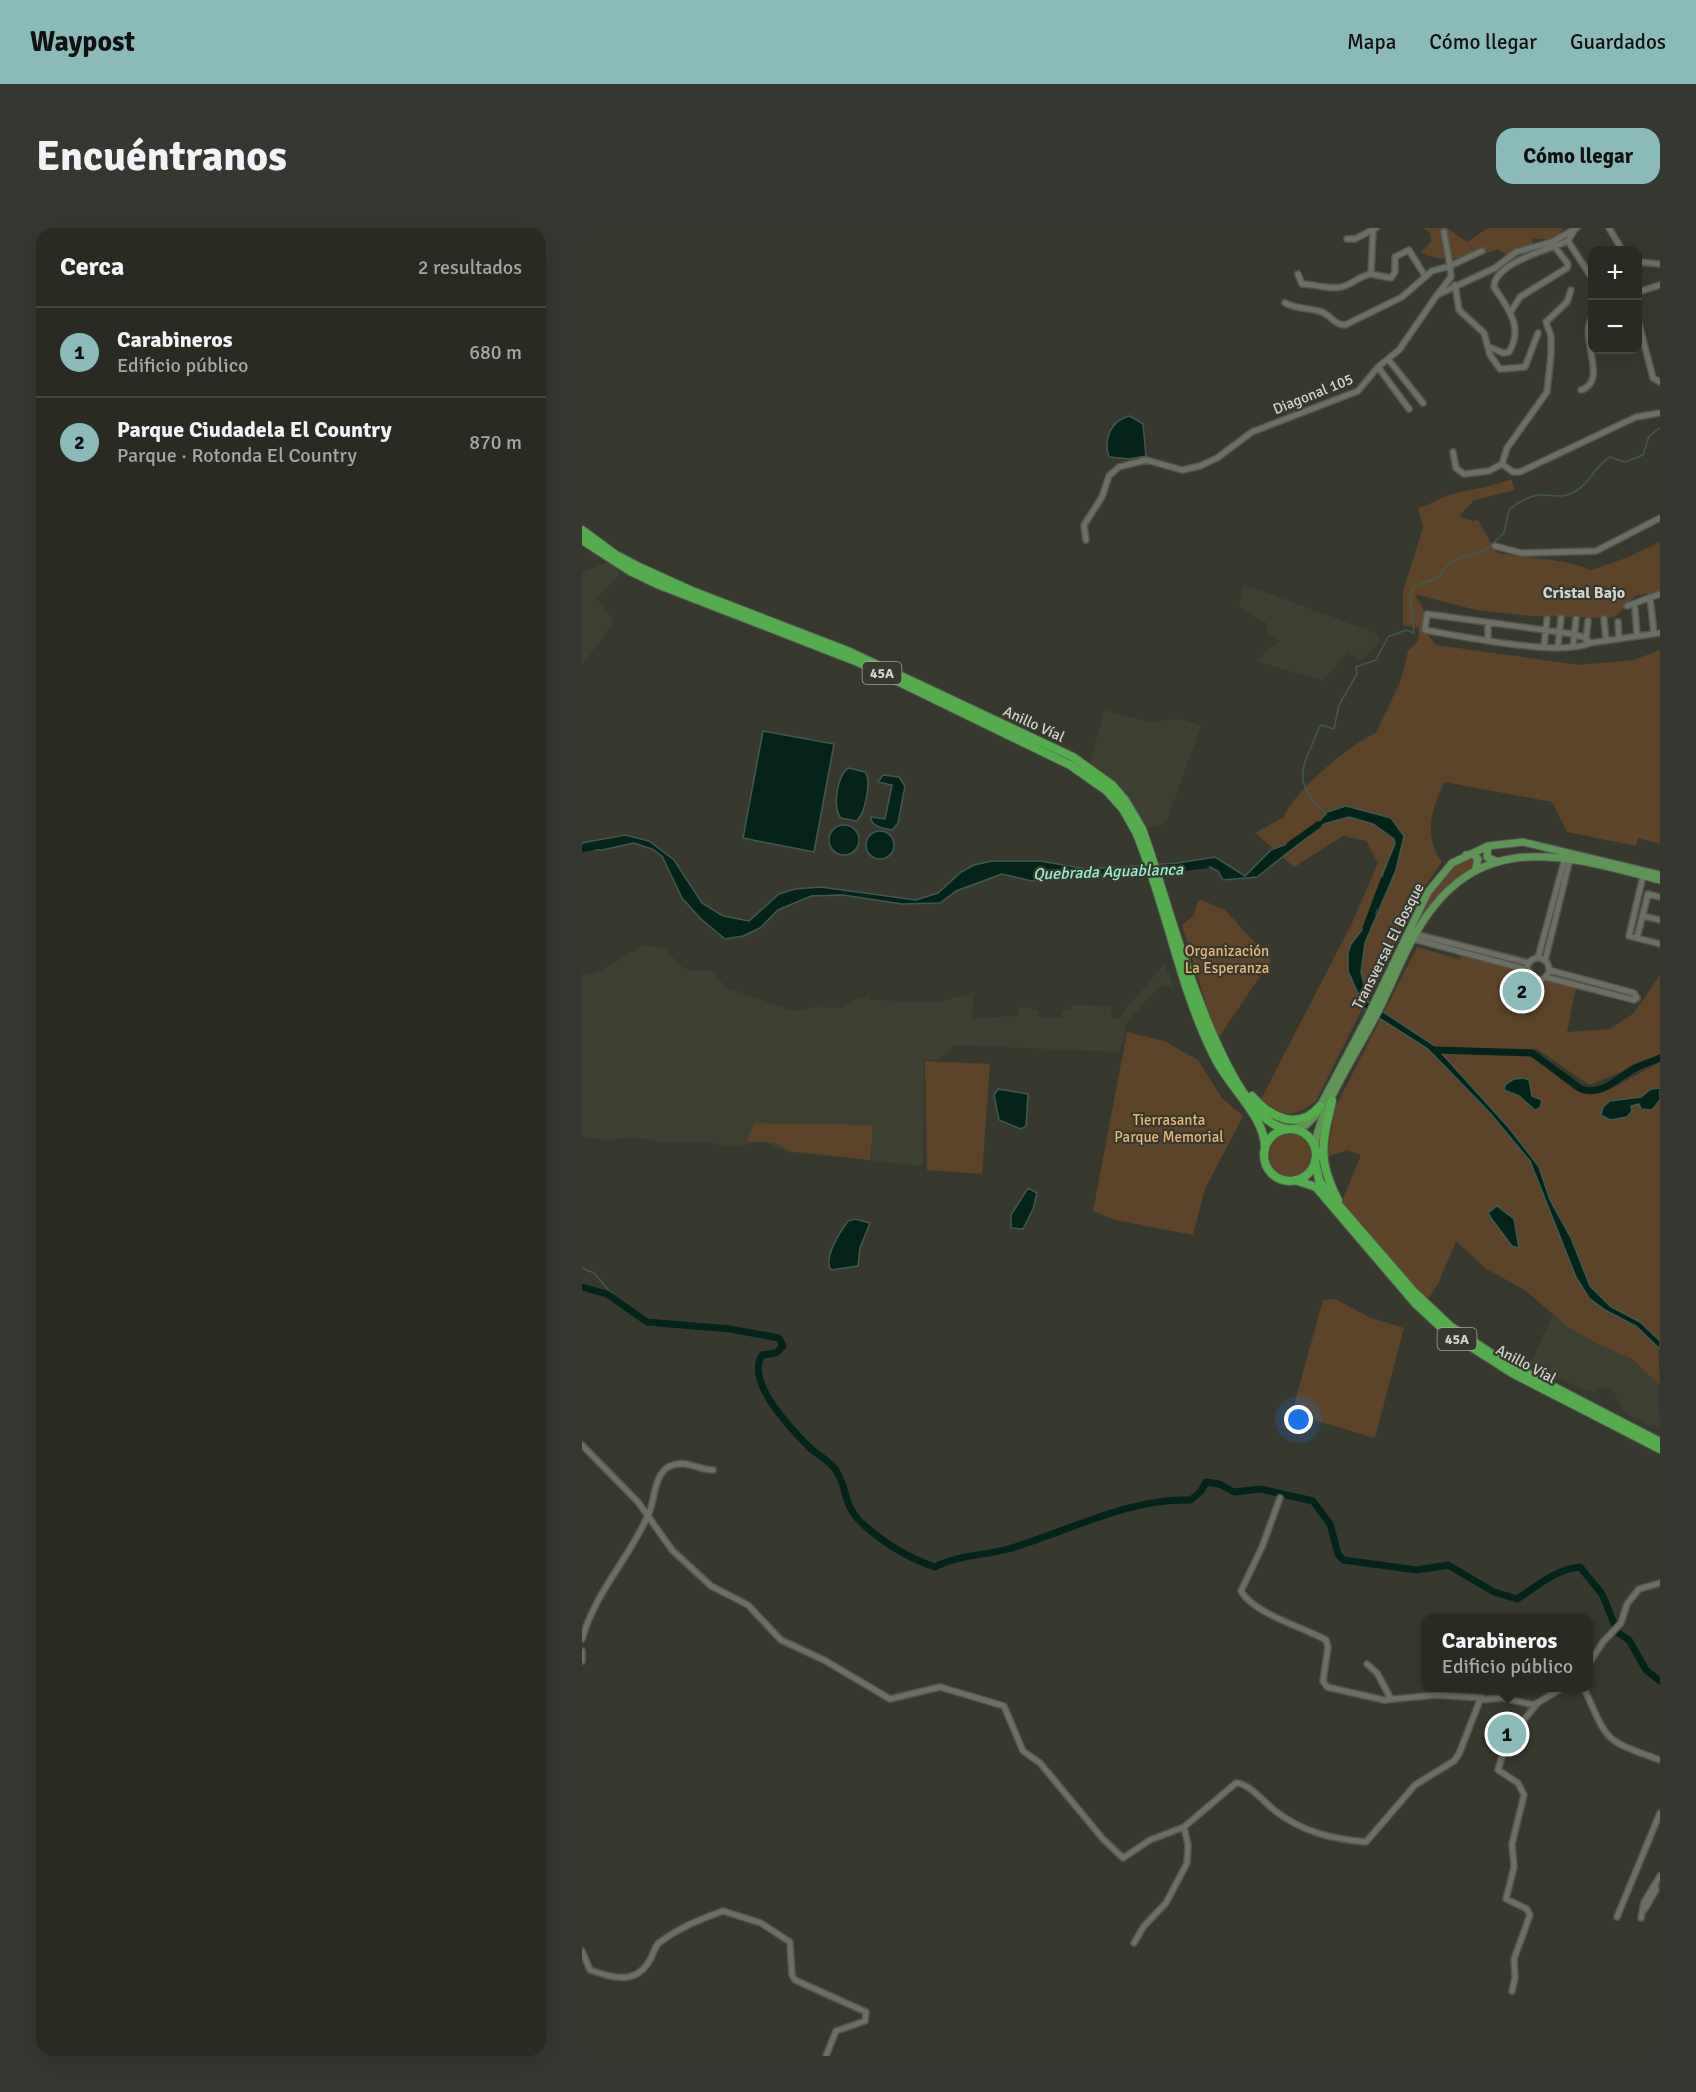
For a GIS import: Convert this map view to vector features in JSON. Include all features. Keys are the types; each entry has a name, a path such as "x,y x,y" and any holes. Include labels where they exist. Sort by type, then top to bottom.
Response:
{"highway":[{"name":"Anillo Víal","path":"582,530 616,555 639,567 692,591 850,652 1081,761 1105,779 1125,800 1142,829 1207,1042 1230,1084 1260,1124 1265,1149"},
{"name":"Anillo Víal","path":"582,540 618,564 657,584 867,667 1081,771 1101,785 1123,809 1148,853"},
{"name":"Anillo Víal","path":"1155,875 1210,1035 1240,1086 1265,1120 1276,1127 1290,1129"},
{"path":"1240,1086 1264,1110 1278,1118 1299,1119 1314,1112 1320,1106"},
{"path":"1332,1101 1323,1131 1322,1155 1329,1180 1349,1217"},
{"path":"1290,1129 1307,1136 1315,1149 1315,1161 1307,1174 1295,1180 1281,1179 1266,1163 1265,1149 1273,1135 1290,1129"},
{"name":"Anillo Víal","path":"1315,1161 1321,1184 1427,1306 1464,1337 1498,1358 1660,1442"},
{"name":"Anillo Víal","path":"1295,1180 1308,1183 1318,1190 1415,1303 1451,1335 1512,1373 1660,1449"}],"main road":[{"name":"Transversal El Bosque","path":"1379,1002 1428,892 1442,873 1466,855 1488,846 1511,842 1535,843 1660,875"},
{"path":"1488,846 1488,857 1498,862"},
{"path":"1466,855 1477,857 1479,864 1475,871"},
{"name":"Transversal El Bosque","path":"1290,1129 1311,1121 1371,1017 1414,936 1442,897 1475,871 1498,862 1534,855 1568,858 1660,880"},
{"name":"Transversal El Bosque","path":"1315,1149 1317,1132 1371,1017"}],"street":[{"path":"1609,228 1620,246"},
{"path":"1489,347 1503,353 1510,351 1517,327 1494,287 1498,276 1529,254 1556,247 1568,241 1576,229"},
{"name":"Diagonal 105","path":"1086,540 1084,525 1102,497 1106,482 1114,470 1146,460 1182,470 1200,466 1217,458 1252,432 1358,391 1378,367 1399,350 1437,296 1455,285 1495,268 1516,252 1552,242 1576,229"},
{"path":"1347,239 1355,239 1374,230 1371,274"},
{"path":"1437,296 1451,277 1444,232"},
{"path":"1568,241 1588,272"},
{"path":"1510,313 1520,297 1567,268 1568,264 1556,247"},
{"path":"1299,274 1300,283 1338,288 1347,286 1359,276 1371,274 1391,278 1395,272 1395,257 1409,250 1425,276"},
{"path":"1285,303 1297,309 1323,312 1336,324 1346,325 1359,316 1402,297 1432,270 1450,266 1482,251"},
{"path":"1642,262 1660,264"},
{"path":"1455,285 1460,310 1484,333 1490,355 1499,368 1524,367 1538,333"},
{"path":"1642,291 1660,285"},
{"path":"1546,322 1567,302 1571,290"},
{"path":"1453,452 1456,468 1464,474 1489,471 1502,464 1507,448 1542,401 1550,384 1551,336 1546,322 1540,318"},
{"path":"1642,335 1653,378 1660,382"},
{"path":"1581,390 1588,387 1594,379 1591,354"},
{"path":"1388,359 1422,403"},
{"path":"1378,367 1409,409"},
{"path":"1502,464 1513,472 1520,472 1636,417 1660,413"},
{"path":"1495,546 1521,554 1596,551 1660,518"},
{"path":"1627,606 1660,594"},
{"path":"1588,642 1573,634 1427,614 1425,630 1488,641 1544,646 1573,646 1588,642 1657,634 1650,597"},
{"path":"1635,608 1637,636"},
{"path":"1558,645 1561,618"},
{"path":"1544,646 1547,619"},
{"path":"1573,646 1576,619"},
{"path":"1604,619 1606,640"},
{"path":"1588,621 1588,642"},
{"path":"1618,622 1619,639"},
{"path":"1488,623 1488,641"},
{"path":"1414,936 1529,963 1538,958 1568,858"},
{"path":"1549,970 1545,961 1568,858"},
{"path":"1643,876 1629,936 1660,944"},
{"path":"1637,938 1648,894 1660,897"},
{"path":"1643,916 1660,920"},
{"path":"1414,936 1527,970 1536,979 1545,977 1634,1000 1637,998 1634,993 1549,970"},
{"path":"1538,958 1545,961"},
{"path":"1527,970 1529,963"},
{"path":"1545,977 1549,970"},
{"path":"582,1445 638,1502 672,1550 722,1594 748,1605 781,1641 824,1660 892,1700 916,1691 940,1687 1004,1706 1023,1751 1040,1763 1122,1857 1154,1838 1184,1827 1233,1784 1241,1783 1285,1819 1309,1832 1366,1842 1415,1785 1454,1761 1460,1754 1482,1698"},
{"path":"582,1639 596,1601 647,1517 659,1479 668,1468 690,1464 713,1470"},
{"path":"1280,1498 1262,1547 1241,1591 1247,1599 1259,1607 1326,1640 1328,1647 1323,1681 1327,1687 1391,1699 1436,1695 1514,1700 1529,1706 1556,1692"},
{"path":"1593,1657 1603,1642 1621,1623 1627,1604 1639,1589 1660,1583"},
{"path":"582,1651 582,1661"},
{"path":"1367,1664 1377,1672 1391,1699"},
{"path":"1586,1692 1606,1736 1620,1745 1660,1760"},
{"path":"1512,1991 1515,1978 1514,1959 1530,1915 1527,1910 1506,1899 1514,1867 1512,1844 1524,1795 1518,1783 1498,1770 1507,1740 1538,1703"},
{"path":"1617,1917 1660,1813"},
{"path":"1134,1943 1144,1926 1162,1908 1187,1863 1184,1827"},
{"path":"1641,1918 1644,1902 1660,1876"},
{"path":"582,1951 587,1958 590,1970 630,1978 641,1973 658,1943 691,1921 706,1920 723,1911 761,1923 790,1942 792,1975 795,1980 866,2012 865,2021 836,2031 826,2056"}],"shaded area":[{"path":"611,560 620,575 596,598 614,621 582,666 582,573"},
{"path":"1243,584 1375,633 1380,641 1362,660 1348,652 1323,681 1256,661 1280,640 1266,633 1268,624 1239,607"},
{"path":"1105,710 1148,722 1182,719 1201,726 1167,820 1159,826 1144,828 1131,800 1089,765"},
{"path":"643,945 665,949 681,966 690,971 710,970 727,988 793,1011 815,1007 841,1008 855,1000 870,996 870,1000 940,1002 974,992 972,1018 1018,1016 1018,1008 1033,1007 1033,1010 1038,1010 1038,1017 1062,1018 1062,1011 1071,1009 1071,1005 1111,1006 1112,1019 1118,1019 1164,964 1175,989 1165,985 1158,987 1125,1025 1124,1039 1119,1052 955,1045 938,1060 924,1060 923,1166 789,1152 764,1142 725,1147 710,1142 660,1142 633,1137 609,1140 582,1137 582,974 594,974"},
{"path":"1553,1316 1597,1344 1632,1359 1658,1382 1660,1428 1652,1423 1650,1427 1622,1410 1615,1393 1602,1386 1596,1393 1528,1368"}],"green space":[{"path":"1423,228 1447,228 1467,242 1488,228 1563,228 1560,235 1550,240 1533,238 1532,246 1509,256 1498,249 1481,255 1448,259 1428,256 1421,252 1431,242 1430,233"},
{"path":"1511,479 1515,490 1474,500 1459,516 1472,521 1478,520 1496,552 1568,563 1591,570 1626,558 1660,542 1660,591 1635,596 1614,618 1531,616 1476,610 1415,594 1426,614 1423,629 1436,645 1579,665 1634,660 1660,650 1660,844 1638,838 1636,846 1567,832 1552,802 1445,782 1436,802 1431,822 1432,843 1442,862 1419,895 1316,1101 1294,1113 1282,1112 1261,1099 1352,923 1378,863 1366,841 1343,836 1294,867 1255,833 1284,817 1299,794 1324,769 1352,747 1376,733 1401,680 1408,651 1418,641 1419,628 1403,625 1403,591 1423,528 1418,508 1448,495"},
{"path":"1476,859 1472,869 1442,894 1409,940 1426,904 1441,880 1461,862"},
{"name":"Organización La Esperanza","path":"1202,900 1225,910 1271,960 1217,1040 1182,925 1193,916 1198,901"},
{"path":"1417,947 1459,959 1464,955 1524,972 1526,978 1536,983 1546,981 1576,988 1567,1032 1610,1029 1634,1013 1660,975 1660,1056 1589,1085 1537,1049 1466,1050 1530,1055 1576,1091 1590,1094 1611,1089 1660,1062 1660,1341 1640,1322 1611,1307 1590,1286 1571,1238 1550,1200 1539,1167 1509,1128 1439,1051 1442,1050 1425,1047 1490,1113 1530,1161 1576,1277 1605,1310 1636,1326 1658,1345 1660,1385 1632,1359 1597,1344 1568,1327 1526,1291 1485,1268 1456,1241 1438,1284 1424,1304 1339,1208 1361,1155 1347,1150 1327,1157 1335,1108"},
{"name":"Tierrasanta Parque Memorial","path":"1127,1032 1164,1041 1198,1060 1222,1098 1243,1116 1205,1189 1193,1235 1115,1220 1093,1211"},
{"path":"925,1061 990,1064 982,1174 927,1170"},
{"path":"754,1123 873,1125 870,1160 790,1151 776,1143 747,1141"},
{"path":"1290,1134 1298,1135 1305,1140 1310,1147 1310,1163 1305,1170 1298,1175 1290,1176 1282,1175 1275,1170 1270,1163 1269,1155 1270,1147 1275,1140 1282,1135"},
{"path":"1335,1299 1371,1318 1404,1328 1375,1438 1304,1417 1296,1412 1294,1405 1323,1300"}],"water":[{"path":"1130,416 1143,424 1146,456 1130,459 1109,457 1107,444 1110,431 1123,418"},
{"path":"763,731 834,744 814,852 743,838"},
{"path":"849,768 865,772 868,782 865,805 856,821 841,818 836,800 841,777"},
{"path":"883,775 899,777 905,786 898,823 892,830 873,823 871,817 885,819 892,785 878,782"},
{"path":"1346,806 1391,818 1404,836 1396,870 1365,943 1361,972 1368,1002 1435,1046 1509,1128 1539,1167 1550,1200 1571,1238 1590,1286 1611,1307 1640,1322 1660,1341 1660,1349 1636,1326 1605,1310 1589,1298 1576,1277 1530,1161 1490,1113 1428,1049 1365,1009 1348,971 1348,953 1351,944 1376,912 1383,873 1395,844 1394,839 1373,824 1349,817 1324,824 1257,877 1223,880 1218,871 1208,866 1032,881 1002,874 956,891 940,903 902,904 843,895 811,896 778,910 760,928 743,936 725,939 701,919 682,898 662,856 652,849 634,843 602,850 582,849 582,843 625,835 649,841 674,860 702,903 723,916 749,921 779,894 795,889 821,887 916,900 938,893 961,872 974,865 992,861 1040,861 1087,869 1178,863 1215,857 1245,876 1271,850 1297,840 1312,830 1327,812"},
{"path":"844,825 850,826 858,834 858,846 850,854 844,855 838,854 830,846 829,840 830,834 838,826"},
{"path":"880,831 890,835 894,845 890,855 880,859 870,855 866,845 870,835"},
{"path":"1514,1079 1529,1080 1532,1096 1542,1100 1540,1108 1535,1110 1519,1096 1504,1090 1505,1085"},
{"path":"1660,1088 1660,1100 1652,1110 1641,1109 1639,1104 1631,1106 1632,1111 1627,1117 1610,1120 1601,1115 1603,1107 1610,1101 1641,1097 1651,1089"},
{"path":"998,1089 1028,1094 1026,1126 1021,1129 999,1120 994,1095"},
{"path":"1028,1188 1037,1193 1033,1209 1023,1229 1011,1228 1011,1215"},
{"path":"1497,1206 1514,1219 1519,1248 1512,1246 1488,1213"},
{"path":"855,1219 870,1223 860,1248 858,1266 831,1270 829,1259 834,1245 848,1221"}],"waterway":[{"path":"1326,815 1304,784 1303,768 1306,758 1321,725 1334,729 1339,705 1357,674 1356,667 1376,660 1388,637 1406,630 1414,633 1410,597 1414,586 1437,578 1451,561 1486,550 1504,533 1509,510 1523,500 1539,495 1568,495 1583,486 1600,465 1610,457 1625,462 1643,455 1649,436 1660,428"},
{"name":"Quebrada Aguablanca","path":"1290,845 1318,825"},
{"name":"Quebrada Aguablanca","path":"582,849 595,846"},
{"name":"Quebrada Aguablanca","path":"1151,871 1206,865"},
{"name":"Quebrada Aguablanca","path":"1366,928 1384,880"},
{"path":"1435,1050 1532,1053 1581,1089 1589,1091 1604,1088 1637,1067 1660,1058"},
{"path":"582,1268 594,1273 623,1307"},
{"path":"582,1287 607,1294 647,1322 730,1329 779,1338 783,1346 776,1353 762,1355 758,1366 765,1392 773,1405 802,1440 835,1469 848,1504 857,1518 897,1549 935,1567 964,1557 1015,1547 1123,1509 1168,1501 1191,1500 1201,1491 1206,1482 1219,1484 1234,1492 1261,1489 1313,1501 1330,1524 1338,1554 1343,1560 1417,1570 1448,1565 1494,1592 1517,1599 1555,1575 1580,1567 1602,1594 1618,1633 1629,1640 1646,1670 1660,1681"}],"place":[{"name":"Parque Ciudadela El Country","path":"1522,991"},
{"name":"Carabineros","path":"1507,1734"}],"district":[{"name":"Cristal Bajo","path":"1584,592"}]}
